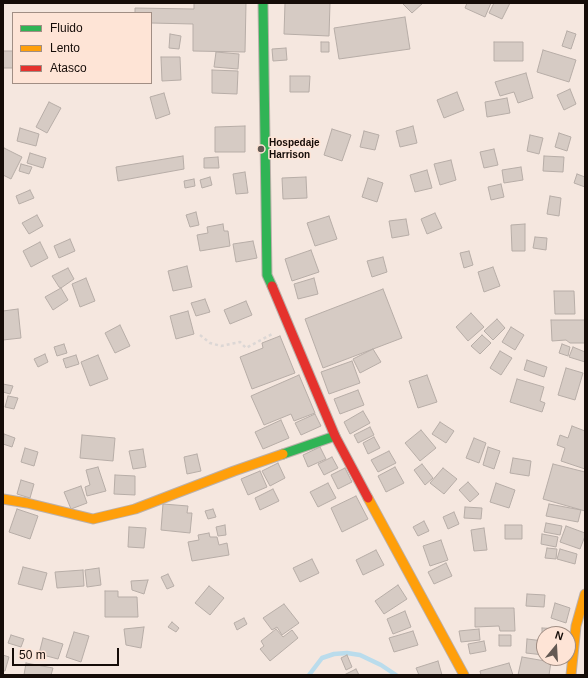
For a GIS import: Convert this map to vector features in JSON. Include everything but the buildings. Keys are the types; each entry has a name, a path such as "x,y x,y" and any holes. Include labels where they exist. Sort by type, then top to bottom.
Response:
{"street":[{"path":"263,3 267,275 335,436 464,675"},
{"path":"3,499 27,503 93,519 135,509 234,471 335,436"},
{"path":"571,675 576,626 585,594"}],"path":[{"path":"200,335 210,343 220,346 240,342 246,348 288,325"}],"waterway":[{"path":"309,675 322,658 334,654 347,653 360,655 381,665 396,675"}],"traffic: fast":[{"path":"263,3 267,275 272,286"},
{"path":"283,454 335,436"}],"traffic: slow":[{"path":"3,499 27,503 93,519 135,509 283,454"},
{"path":"368,498 464,675"},
{"path":"571,675 576,626 585,594"}],"traffic: jam":[{"path":"272,286 335,436 368,498"}],"place":[{"name":"Hospedaje Harrison","path":"261,149"}]}
